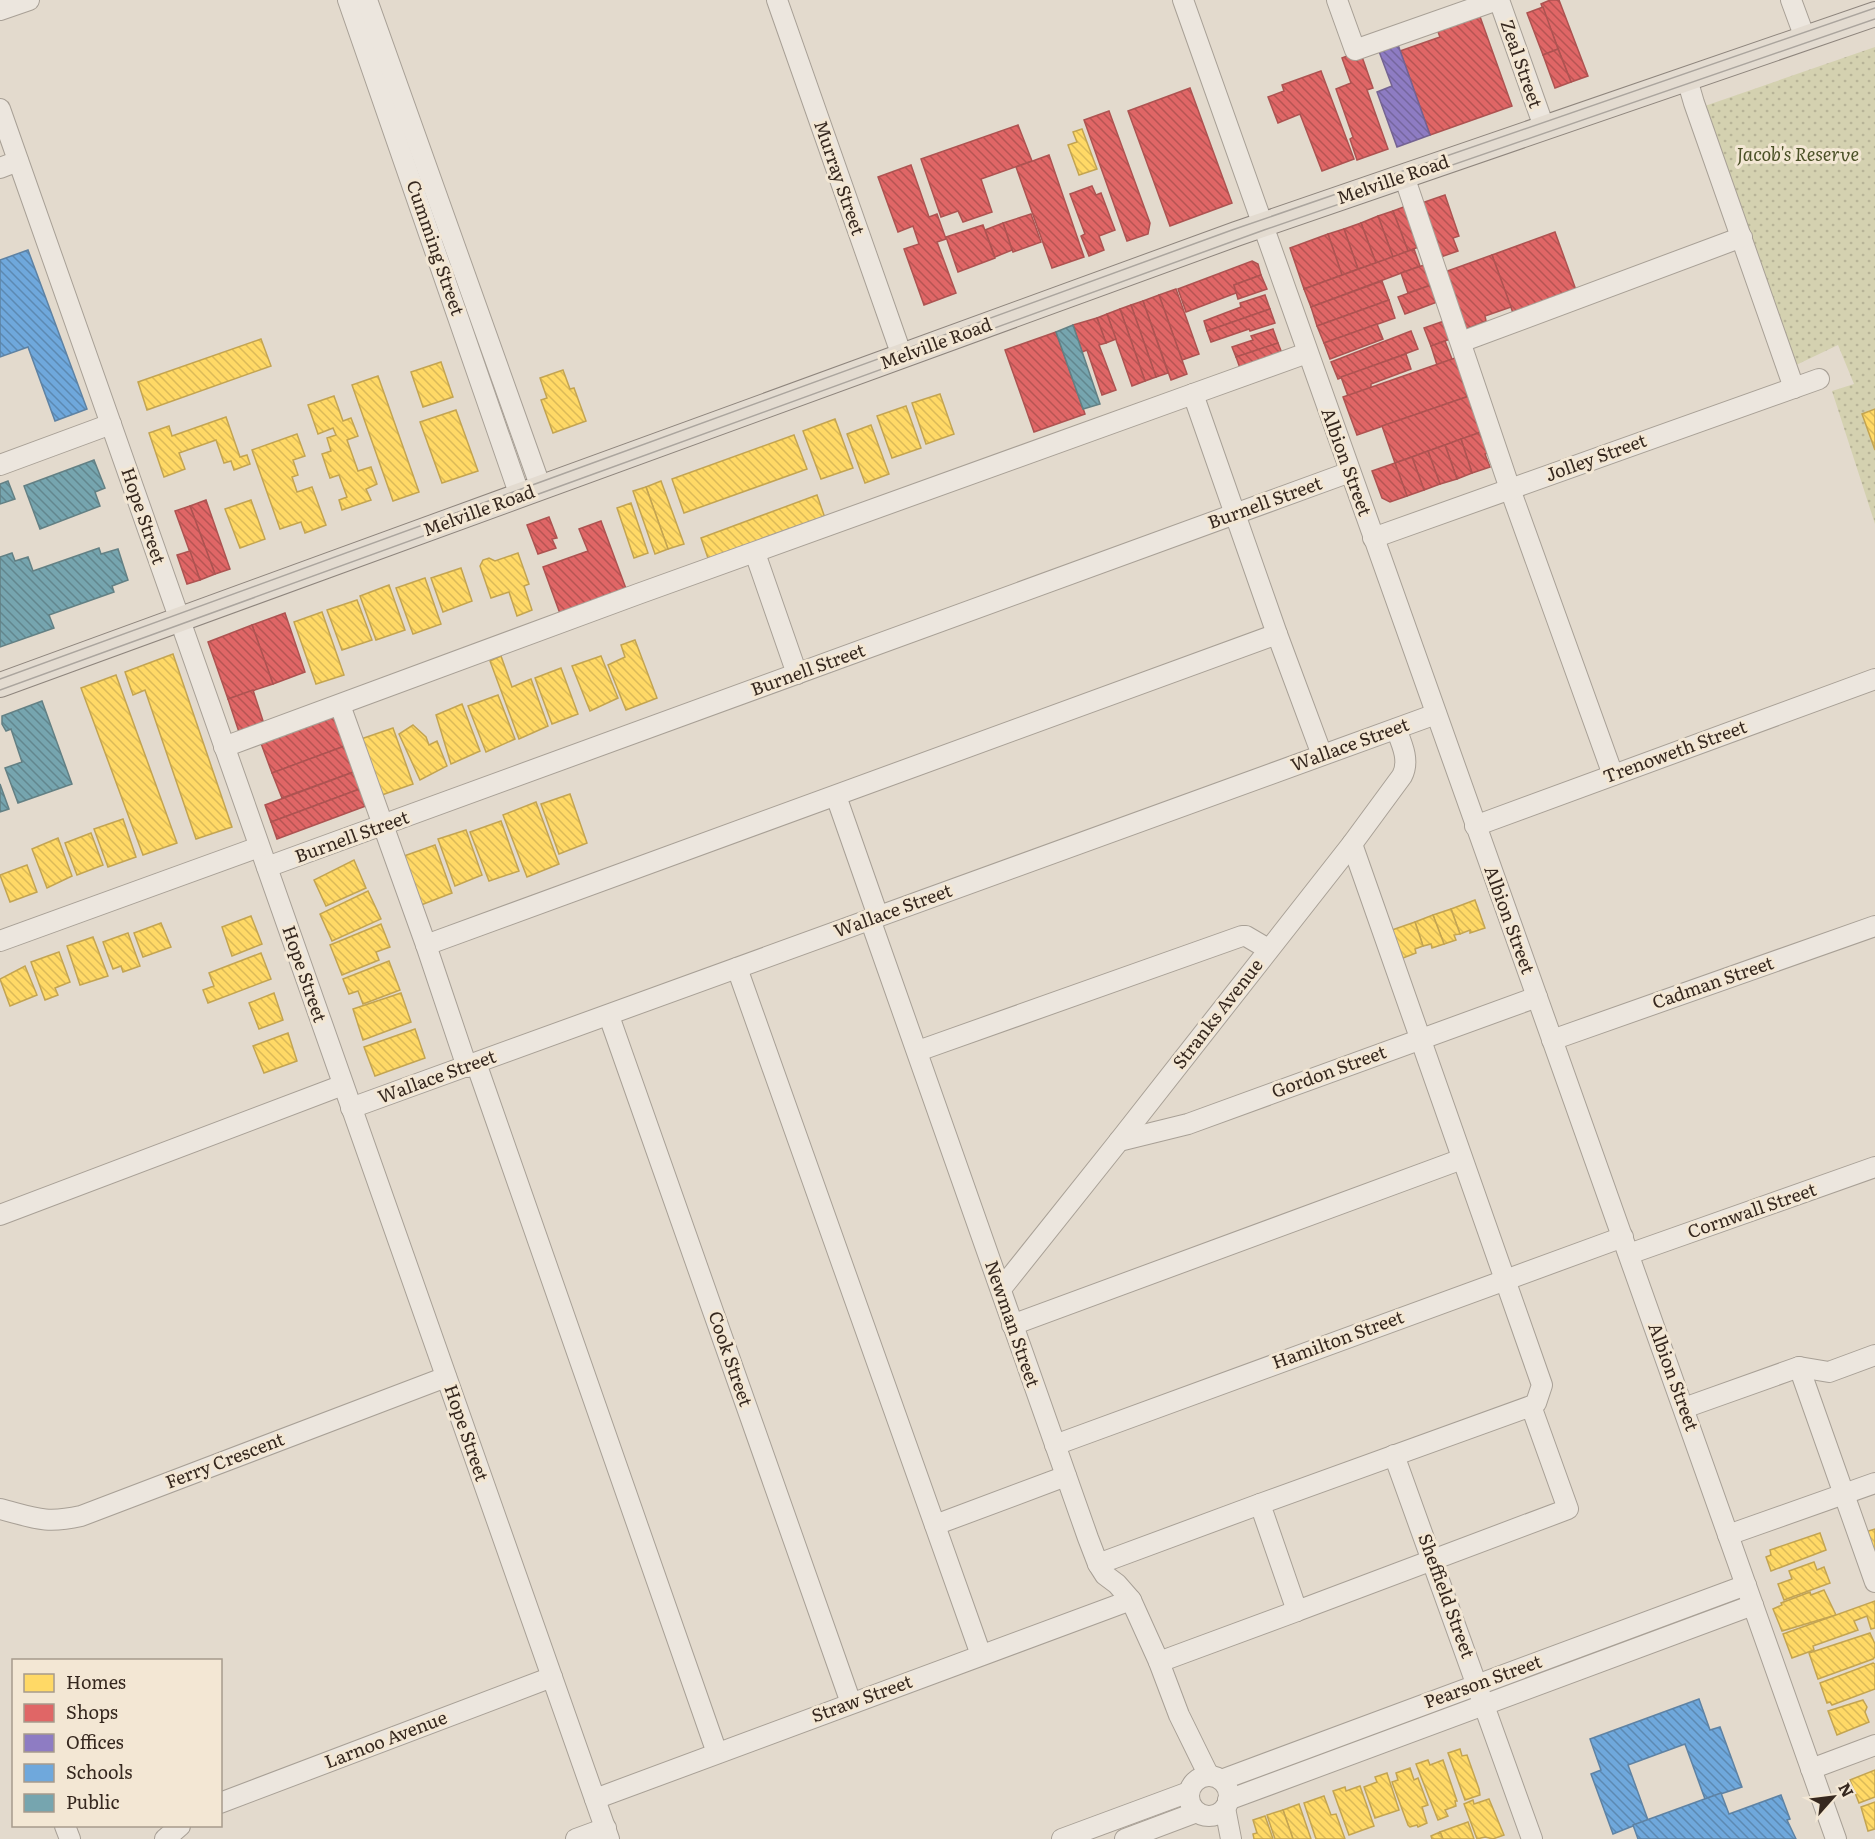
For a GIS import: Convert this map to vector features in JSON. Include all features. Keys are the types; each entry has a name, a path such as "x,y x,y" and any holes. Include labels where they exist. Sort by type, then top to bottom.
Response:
{"main road":[{"name":"Melville Road","path":"0,685 1263,225 1875,14"}],"street":[{"path":"0,10 29,0"},
{"name":"Cumming Street","path":"348,0 394,103"},
{"name":"Cumming Street","path":"367,0 394,103 531,492"},
{"name":"Murray Street","path":"777,0 902,356"},
{"name":"Albion Street","path":"1183,0 1836,1839"},
{"path":"1337,0 1355,50 1498,0"},
{"name":"Zeal Street","path":"1498,0 1544,127"},
{"path":"1791,0 1805,38"},
{"path":"1687,79 1794,388"},
{"name":"Hope Street","path":"0,110 9,164 111,424 608,1833"},
{"path":"1404,176 1510,489 1613,775"},
{"path":"1461,342 1742,237"},
{"path":"224,747 638,594 1307,353"},
{"name":"Jolley Street","path":"1373,538 1819,379"},
{"path":"1193,394 1322,755"},
{"path":"0,465 111,424"},
{"name":"Burnell Street","path":"267,867 382,827 1350,472"},
{"path":"755,553 797,674"},
{"path":"426,945 1277,634"},
{"name":"Trenoweth Street","path":"1475,826 1875,679"},
{"path":"340,705 717,1753"},
{"name":"Wallace Street","path":"351,1108 1436,714"},
{"name":"Stranks Avenue","path":"1001,1289 1352,844 1405,771 1406,757 1396,729"},
{"name":"Newman Street","path":"836,796 918,1051 1012,1325 1098,1564 1105,1575 1117,1584 1131,1600 1159,1662 1203,1782"},
{"path":"1098,1564 1536,1403 1542,1385 1352,844"},
{"path":"0,941 259,847"},
{"name":"Cadman Street","path":"1552,1040 1875,926"},
{"path":"918,1051 1242,936 1268,949"},
{"path":"737,968 981,1655"},
{"name":"Gordon Street","path":"1119,1141 1188,1124 1537,997"},
{"name":"Cook Street","path":"609,1016 851,1703"},
{"path":"0,1215 343,1085"},
{"path":"1012,1325 1462,1159"},
{"name":"Cornwall Street","path":"1626,1246 1875,1167"},
{"name":"Hamilton Street","path":"1055,1445 1505,1280 1626,1246"},
{"path":"1684,1408 1799,1367 1829,1372 1875,1355"},
{"path":"1799,1367 1875,1582"},
{"name":"Ferry Crescent","path":"0,1509 35,1519 60,1520 81,1515 446,1377"},
{"path":"1159,1662 1568,1509 1531,1406"},
{"name":"Sheffield Street","path":"1395,1455 1485,1704 1525,1837"},
{"path":"935,1525 1066,1476"},
{"path":"1728,1535 1875,1483"},
{"path":"1260,1504 1297,1611"},
{"name":"Pearson Street","path":"1062,1839 1203,1782 1746,1585"},
{"name":"Straw Street","path":"595,1798 1131,1600"},
{"name":"Pearson Street","path":"1125,1839 1214,1809 1485,1704 1753,1605"},
{"name":"Larnoo Avenue","path":"222,1802 552,1677"},
{"path":"1811,1769 1875,1745"},
{"path":"1222,1839 1214,1809 1227,1789 1203,1782 1190,1803 1214,1809 1231,1839"},
{"path":"165,1839 179,1827"},
{"path":"576,1839 608,1833"}],"green space":[{"name":"Jacob's Reserve","path":"1875,47 1875,524 1832,391 1854,384 1838,345 1794,366 1699,108"}],"building: Homes":[{"path":"1082,129 1097,169 1079,175 1068,145 1077,142 1073,132"},
{"path":"261,339 271,366 147,410 138,382"},
{"path":"441,362 453,397 423,407 411,372"},
{"path":"563,370 570,389 574,388 586,421 553,433 541,400 547,398 540,378"},
{"path":"378,376 419,492 393,501 352,385"},
{"path":"940,394 954,434 926,444 912,403"},
{"path":"334,396 343,421 351,418 358,436 347,440 358,471 371,467 377,484 366,489 371,500 342,510 339,500 347,497 339,475 330,478 322,454 331,451 327,438 336,435 333,428 318,434 308,405"},
{"path":"906,406 921,448 892,458 877,416"},
{"path":"1875,409 1875,450 1862,414"},
{"path":"456,410 478,471 442,483 420,422"},
{"path":"226,417 240,457 247,455 250,464 234,470 231,461 224,463 216,440 179,453 185,469 164,477 149,433 169,426 172,436"},
{"path":"835,419 853,468 821,479 803,431"},
{"path":"871,425 889,474 865,483 847,434"},
{"path":"297,434 305,456 293,460 298,475 292,477 297,492 312,487 326,525 305,533 301,522 280,529 252,450"},
{"path":"794,435 807,469 684,513 672,479"},
{"path":"661,481 684,544 668,549 646,487"},
{"path":"646,487 668,549 655,554 633,491"},
{"path":"817,495 825,518 709,561 701,538"},
{"path":"251,500 265,539 240,548 225,509"},
{"path":"631,503 648,553 634,558 617,508"},
{"path":"518,553 529,584 524,586 532,610 517,616 509,592 491,598 480,566 483,560 489,558 495,561"},
{"path":"461,568 472,601 443,612 431,578"},
{"path":"425,578 441,624 413,634 396,588"},
{"path":"389,585 405,630 376,640 360,596"},
{"path":"357,600 372,640 342,650 327,610"},
{"path":"322,612 344,675 316,684 294,622"},
{"path":"635,640 657,698 626,710 608,665 625,657 621,645"},
{"path":"173,654 232,827 196,839 145,690 133,695 125,672"},
{"path":"501,656 512,687 531,679 548,726 519,739 490,661"},
{"path":"601,656 618,698 590,711 572,666"},
{"path":"561,668 578,714 552,724 535,678"},
{"path":"116,675 177,843 143,855 81,688"},
{"path":"498,695 515,739 486,752 468,706"},
{"path":"462,704 480,751 451,764 436,715"},
{"path":"413,725 426,737 429,745 437,741 447,766 420,780 399,734"},
{"path":"393,728 413,784 379,796 361,739"},
{"path":"570,794 587,843 559,854 541,804"},
{"path":"536,802 559,864 527,877 503,815"},
{"path":"123,819 136,857 108,867 94,829"},
{"path":"501,821 519,871 489,881 470,832"},
{"path":"466,830 482,875 455,886 438,839"},
{"path":"91,833 103,865 77,875 65,843"},
{"path":"58,838 72,876 47,888 32,849"},
{"path":"435,845 452,893 421,905 404,856"},
{"path":"354,860 366,888 326,906 314,880"},
{"path":"27,865 37,892 10,902 0,875"},
{"path":"368,891 381,919 332,941 320,914"},
{"path":"1475,900 1485,928 1460,934 1451,909"},
{"path":"1451,909 1460,934 1454,935 1456,940 1444,944 1433,915"},
{"path":"1433,915 1444,944 1432,948 1431,944 1423,946 1415,922"},
{"path":"251,916 262,944 232,956 222,927"},
{"path":"1415,922 1423,946 1415,949 1416,953 1403,958 1392,930"},
{"path":"161,923 171,947 143,957 134,933"},
{"path":"381,924 390,947 376,952 379,960 342,975 330,945"},
{"path":"128,933 140,966 123,972 121,966 113,969 103,942"},
{"path":"93,937 108,976 80,985 67,946"},
{"path":"59,952 70,982 55,988 58,995 45,1000 31,962"},
{"path":"261,953 271,979 208,1003 203,990 214,986 209,973"},
{"path":"389,961 400,990 363,1004 358,991 349,994 343,979"},
{"path":"25,966 37,995 10,1006 0,979"},
{"path":"274,993 283,1020 259,1029 249,1003"},
{"path":"401,993 411,1022 363,1040 353,1009"},
{"path":"415,1029 425,1058 375,1076 364,1047"},
{"path":"288,1033 297,1061 264,1073 253,1046"},
{"path":"1875,1529 1875,1569 1862,1533"},
{"path":"1820,1533 1826,1550 1771,1571 1766,1557 1771,1555 1770,1550"},
{"path":"1814,1562 1817,1570 1824,1567 1830,1583 1784,1600 1778,1584 1792,1579 1789,1571"},
{"path":"1824,1590 1836,1615 1782,1631 1773,1609 1782,1605 1781,1603 1810,1592 1811,1595"},
{"path":"1875,1601 1875,1628 1871,1629 1867,1616 1854,1621 1858,1630 1813,1646 1814,1650 1792,1658 1783,1634"},
{"path":"1870,1633 1875,1644 1873,1659 1818,1679 1809,1653"},
{"path":"1875,1664 1875,1689 1832,1705 1830,1702 1827,1703 1820,1683"},
{"path":"1863,1700 1867,1707 1865,1712 1869,1722 1837,1735 1828,1711"},
{"path":"1460,1749 1462,1756 1467,1755 1480,1795 1465,1800 1448,1753"},
{"path":"1428,1760 1430,1765 1443,1760 1457,1801 1455,1801 1456,1806 1445,1810 1448,1816 1438,1820 1416,1764"},
{"path":"1410,1768 1414,1780 1418,1778 1428,1805 1422,1807 1427,1823 1418,1827 1408,1825 1392,1782 1398,1780 1396,1773"},
{"path":"1875,1770 1875,1797 1859,1803 1850,1780"},
{"path":"1387,1773 1399,1810 1375,1818 1364,1787 1377,1782 1375,1777"},
{"path":"1360,1786 1374,1826 1349,1835 1333,1791 1345,1787 1346,1791"},
{"path":"1324,1796 1331,1815 1336,1814 1345,1839 1316,1839 1304,1803"},
{"path":"1489,1799 1504,1835 1493,1839 1485,1837 1477,1839 1464,1804 1473,1800 1474,1804"},
{"path":"1875,1802 1875,1829 1868,1831 1861,1807"},
{"path":"1299,1804 1311,1839 1293,1839 1283,1810"},
{"path":"1283,1810 1293,1839 1275,1839 1267,1815"},
{"path":"1265,1816 1273,1839 1254,1839 1253,1834 1257,1833 1253,1820"},
{"path":"1468,1822 1474,1839 1443,1839 1440,1832"},
{"path":"1440,1832 1443,1839 1432,1839 1431,1836"}],"building: Shops":[{"path":"1550,0 1559,0 1588,76 1571,82 1541,4"},
{"path":"1543,7 1558,49 1543,55 1527,13"},
{"path":"1478,11 1512,106 1430,135 1400,51 1440,37 1436,27"},
{"path":"1558,49 1571,82 1555,88 1543,55"},
{"path":"1360,51 1373,88 1367,90 1388,149 1357,160 1350,139 1353,137 1336,89 1351,83 1342,58"},
{"path":"1321,71 1354,159 1322,171 1300,114 1278,123 1268,97 1284,91 1282,85"},
{"path":"1190,88 1232,203 1170,226 1128,111"},
{"path":"1109,111 1150,223 1148,234 1127,241 1084,120"},
{"path":"1018,125 1032,161 981,179 992,212 963,222 958,211 941,217 921,159"},
{"path":"1049,155 1084,257 1052,268 1016,167"},
{"path":"911,165 929,217 937,214 946,239 937,242 956,293 924,305 904,249 919,244 913,226 898,232 878,177"},
{"path":"1092,186 1096,195 1101,193 1115,230 1099,236 1104,250 1089,256 1081,236 1085,234 1070,194"},
{"path":"1445,195 1459,236 1453,238 1458,251 1435,259 1416,205"},
{"path":"1409,205 1424,245 1408,251 1393,211"},
{"path":"1393,211 1408,251 1393,257 1378,216"},
{"path":"1031,214 1041,242 1013,252 1003,223"},
{"path":"1378,216 1393,257 1376,263 1361,223"},
{"path":"1003,223 1012,250 995,257 985,230"},
{"path":"1361,223 1376,263 1358,269 1344,229"},
{"path":"983,225 995,258 958,272 946,237"},
{"path":"1344,229 1358,269 1342,275 1328,234"},
{"path":"1555,232 1576,290 1513,313 1492,255"},
{"path":"1328,234 1342,275 1304,289 1290,248"},
{"path":"1414,249 1420,266 1311,307 1304,289"},
{"path":"1492,255 1511,307 1485,316 1486,321 1466,329 1460,325 1442,273"},
{"path":"1252,261 1258,264 1261,275 1234,285 1236,293 1186,312 1178,289"},
{"path":"1427,264 1431,285 1408,293 1401,273"},
{"path":"1261,275 1267,289 1238,299 1234,285"},
{"path":"1382,281 1389,300 1317,326 1311,307"},
{"path":"1431,285 1437,302 1405,314 1398,297"},
{"path":"1176,289 1199,354 1182,360 1159,295"},
{"path":"1159,295 1187,374 1171,380 1143,301"},
{"path":"1265,295 1270,309 1207,331 1204,321 1241,307 1240,303"},
{"path":"1389,300 1395,318 1324,343 1317,326"},
{"path":"1143,301 1168,373 1156,377 1131,305"},
{"path":"1131,305 1156,377 1145,381 1120,309"},
{"path":"1120,309 1145,381 1132,386 1107,314"},
{"path":"1270,309 1275,323 1211,342 1207,331"},
{"path":"1107,314 1116,339 1106,343 1097,318"},
{"path":"1097,318 1106,343 1099,345 1116,390 1102,395 1087,350 1082,352 1073,325"},
{"path":"1447,320 1453,338 1431,346 1424,328"},
{"path":"1377,324 1383,339 1330,359 1324,343"},
{"path":"1273,329 1278,343 1236,357 1232,347 1253,340 1251,336"},
{"path":"1411,331 1418,349 1338,379 1331,362"},
{"path":"1056,332 1085,414 1034,432 1005,350"},
{"path":"1445,341 1452,359 1437,365 1431,346"},
{"path":"1278,343 1283,356 1240,368 1236,357"},
{"path":"1406,354 1411,369 1371,384 1371,388 1348,396 1341,377"},
{"path":"1461,356 1475,394 1357,435 1343,397"},
{"path":"1475,394 1487,430 1395,463 1382,426"},
{"path":"1487,430 1494,451 1485,454 1490,467 1472,473 1461,439"},
{"path":"1461,439 1472,473 1457,479 1445,445"},
{"path":"1445,445 1457,479 1440,484 1428,451"},
{"path":"1428,451 1440,484 1424,490 1412,457"},
{"path":"1412,457 1424,490 1407,496 1395,463"},
{"path":"1395,463 1407,496 1390,502 1382,498 1372,471"},
{"path":"206,500 230,569 215,574 190,506"},
{"path":"190,506 215,574 200,580 175,511"},
{"path":"549,517 557,538 552,539 556,548 538,554 527,525"},
{"path":"601,521 628,594 562,619 543,567 588,551 579,529"},
{"path":"190,551 200,580 187,584 177,555"},
{"path":"285,613 305,672 273,684 252,625"},
{"path":"252,625 273,684 228,699 208,642"},
{"path":"253,690 265,727 240,735 228,699"},
{"path":"329,714 340,719 350,744 272,773 259,738"},
{"path":"350,744 359,770 282,798 272,773"},
{"path":"359,770 365,787 271,822 265,805"},
{"path":"365,787 371,804 277,839 271,822"}],"building: Offices":[{"path":"1396,39 1430,135 1397,147 1377,92 1392,86 1377,46"}],"building: Schools":[{"path":"28,250 87,409 55,421 28,347 0,357 0,260"},
{"path":"1699,1699 1710,1730 1720,1727 1742,1787 1705,1799 1685,1744 1628,1765 1648,1820 1613,1834 1591,1774 1601,1770 1590,1739"},
{"path":"1721,1793 1729,1814 1781,1795 1790,1819 1787,1820 1796,1839 1638,1839 1633,1825"}],"building: Public":[{"path":"1073,325 1100,404 1083,409 1056,332"},
{"path":"94,460 105,488 95,492 100,506 40,529 24,486"},
{"path":"8,481 15,499 0,504 0,484"},
{"path":"99,548 101,554 118,549 128,580 112,586 114,592 49,615 54,628 0,647 0,557 12,553 15,561 28,557 33,571"},
{"path":"42,701 72,784 18,803 5,768 22,762 11,729 6,731 2,724 2,716"},
{"path":"0,784 9,809 0,812"}],"tram line":[{"path":"0,679 1232,230 1875,8"},
{"path":"0,690 1264,230 1875,19"}]}
